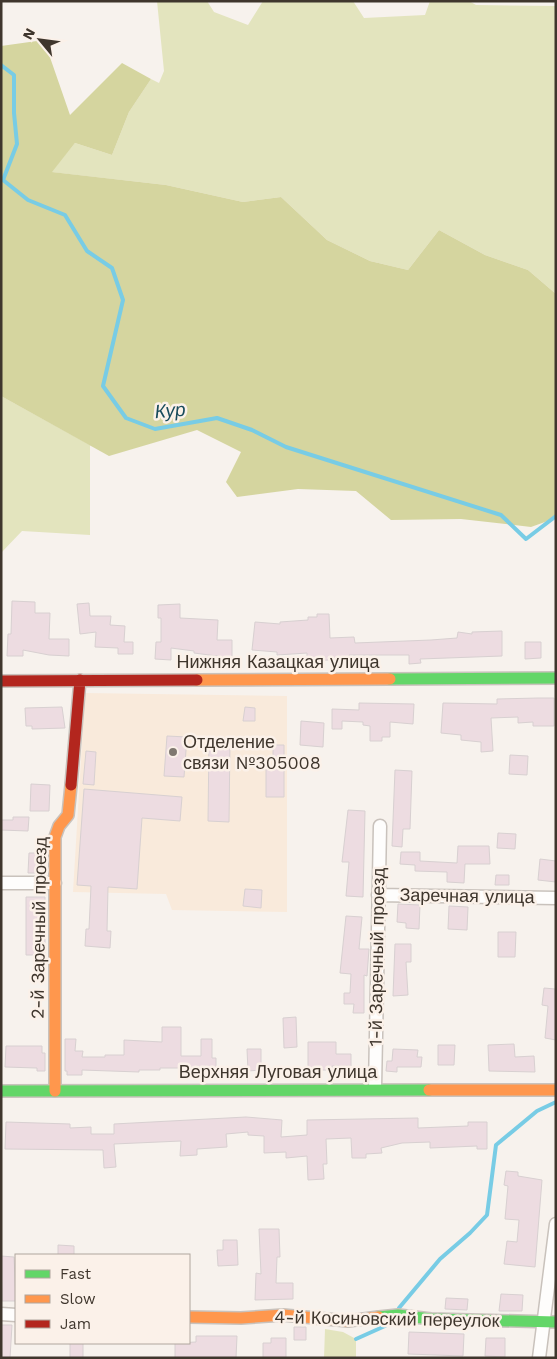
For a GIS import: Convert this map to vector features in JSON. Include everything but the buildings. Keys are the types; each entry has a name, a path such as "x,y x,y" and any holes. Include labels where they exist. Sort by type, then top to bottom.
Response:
{"street":[{"name":"Нижняя Казацкая улица","path":"1,681 556,678"},
{"name":"2-й Заречный проезд","path":"55,1090 54,837 59,826 68,815 80,680"},
{"name":"1-й Заречный проезд","path":"375,1088 380,826"},
{"path":"1,883 55,883"},
{"name":"Заречная улица","path":"378,895 556,898"},
{"name":"Верхняя Луговая улица","path":"1,1091 375,1088 556,1090"},
{"path":"539,1358 549,1323 556,1224"},
{"path":"1,1314 15,1315"},
{"name":"4-й Косиновский переулок","path":"190,1317 241,1318 282,1315 348,1321 398,1315 430,1319 549,1323"}],"shaded area":[{"path":"85,693 287,696 287,912 172,910 166,894 73,892"}],"green space":[{"path":"157,1 207,1 214,12 248,25 263,1 353,1 364,18 425,15 430,1 469,1 476,5 556,6 556,294 528,270 485,255 439,230 408,270 370,261 327,240 281,197 243,202 166,185 51,172 75,143 112,155 129,112 151,79 159,83 164,71"},
{"path":"44,40 70,115 122,63 151,79 129,112 112,155 75,143 52,172 166,185 243,202 281,197 327,240 370,261 408,270 439,230 485,255 528,270 556,294 556,518 531,527 461,519 391,520 356,491 298,489 237,497 226,482 241,452 197,430 109,456 1,396 1,46"},
{"path":"1,396 90,445 90,535 22,531 1,553"},
{"path":"325,1329 343,1332 356,1339 356,1358 324,1358"}],"waterway":[{"name":"Кур","path":"1,65 14,75 14,113 17,144 3,180 28,200 65,215 87,251 112,268 123,300 103,386 126,418 155,429 217,418 252,430 286,447 501,515 526,539 556,516"},
{"path":"399,1308 440,1259 470,1233 487,1215 496,1145 537,1111 556,1102"},
{"path":"356,1339 385,1326"}],"traffic: fast":[{"path":"390,679 556,678"},
{"path":"1,1091 429,1090"},
{"path":"379,1317 398,1315 431,1319 556,1322"}],"traffic: slow":[{"path":"197,680 390,679"},
{"path":"55,1091 55,837 59,826 68,815 71,785"},
{"path":"429,1090 556,1090"},
{"path":"190,1317 241,1318 283,1315 348,1321 379,1317"}],"traffic: jam":[{"path":"71,785 80,680"},
{"path":"1,681 197,680"}],"place":[{"name":"Отделение связи №305008","path":"173,752"}]}
